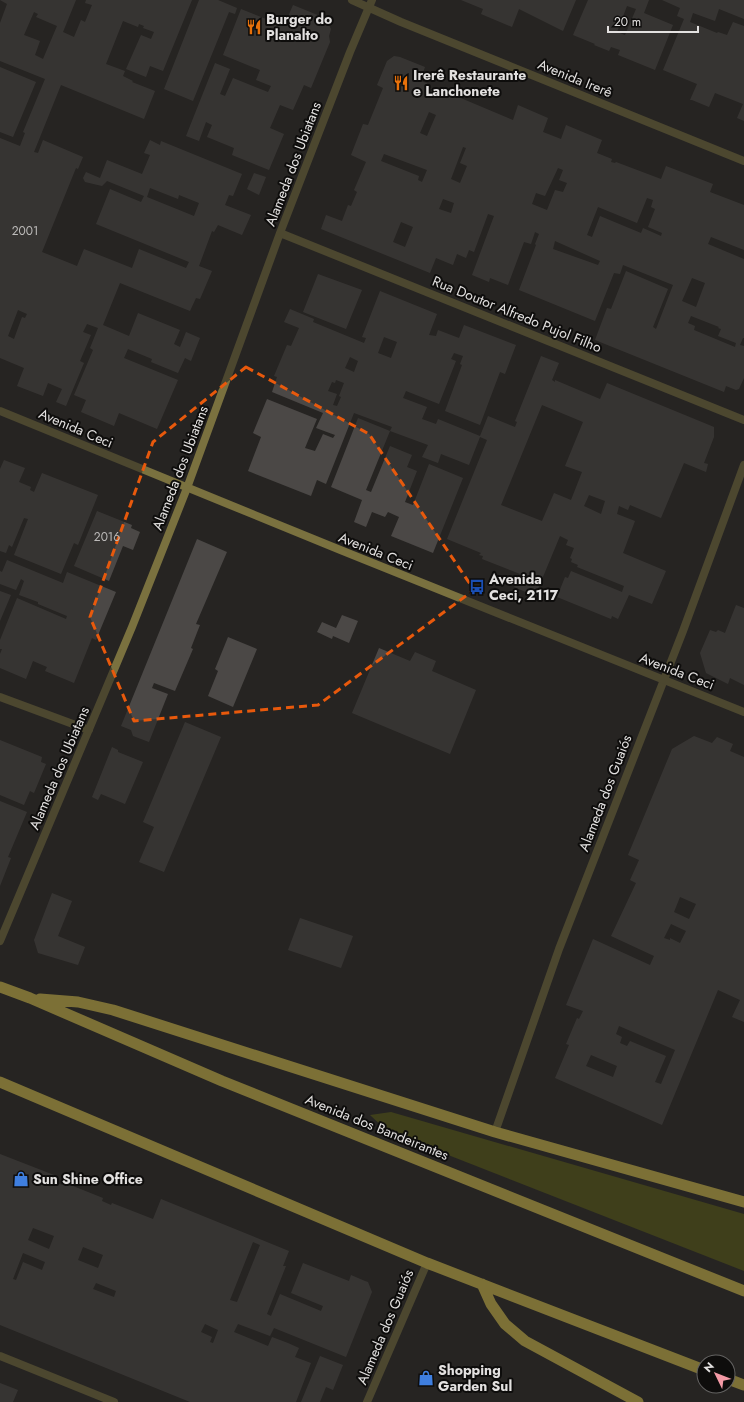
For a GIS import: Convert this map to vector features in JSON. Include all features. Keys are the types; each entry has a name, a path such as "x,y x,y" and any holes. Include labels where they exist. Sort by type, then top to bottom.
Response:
{"highway":[{"name":"Avenida dos Bandeirantes","path":"0,987 30,998 222,1081 744,1291"},
{"path":"30,998 78,1002 113,1010 495,1132 744,1202"},
{"path":"0,1082 427,1263 696,1367"},
{"path":"482,1284 491,1304 505,1324 525,1341 638,1402"}],"street":[{"name":"Avenida Irerê","path":"352,0 370,4 415,28 744,161"},
{"name":"Alameda dos Ubiatans","path":"0,941 132,627 187,488 280,233 370,4"},
{"name":"Rua Doutor Alfredo Pujol Filho","path":"280,233 744,420"},
{"name":"Avenida Ceci","path":"0,411 615,662 744,712"},
{"name":"Alameda dos Guaiós","path":"495,1132 559,949 664,680 744,465"},
{"path":"0,697 89,730"},
{"name":"Alameda dos Guaiós","path":"366,1402 427,1263"},
{"path":"0,1356 114,1402"}],"highlighted area":[{"path":"246,367 369,434 474,590 318,705 134,721 90,617 153,442"}],"shaded area":[{"path":"391,1112 744,1214 744,1271 387,1131 370,1115"}],"building":[{"path":"0,0 76,0 63,32 74,37 81,20 85,22 92,5 85,3 86,0 192,0 163,71 150,66 146,77 126,69 141,35 151,39 154,32 143,28 144,26 139,24 138,27 123,21 106,64 125,71 123,76 133,81 132,82 155,91 144,119 61,85 34,152 38,153 43,140 83,157 78,169 76,168 42,252 77,266 84,249 132,268 139,249 186,268 189,262 96,224 110,189 141,202 144,196 107,181 102,186 85,182 83,178 86,172 100,178 107,160 142,174 150,155 144,153 150,140 160,145 161,141 242,174 233,196 229,195 225,205 251,215 242,235 218,225 214,232 212,231 199,266 212,271 200,299 196,298 190,311 120,283 103,325 129,336 138,313 180,330 174,344 180,347 186,332 200,338 191,361 185,358 178,373 151,362 152,359 128,349 124,358 178,380 157,429 119,413 114,426 81,412 86,400 74,395 93,350 90,348 98,328 87,324 83,332 91,335 80,361 84,363 66,406 56,402 62,389 48,383 43,396 17,386 24,368 0,358 0,138 20,146 25,133 23,132 45,79 0,61 0,23 7,4","holes":["34,12 38,14 36,17 57,26 43,59 35,55 40,41 24,35","150,188 178,199 179,195 199,203 194,216 147,197","18,310 27,314 25,318 22,317 14,339 8,336"]},
{"path":"199,0 218,0 237,8 235,14 229,12 193,101 164,89"},
{"path":"461,0 576,0 563,31 519,9 512,27 481,14 483,9"},
{"path":"588,0 649,0 644,13 673,25 655,70 618,55 620,50 611,47 609,51 573,35","holes":["627,6 636,9 625,35 617,32"]},
{"path":"662,0 744,0 744,19 719,9 715,21 693,13 690,22 717,33 727,35 733,22 744,26 744,121 737,118 743,104 715,93 709,107 690,100 697,84 663,70 684,19 677,16 680,8"},
{"path":"293,5 320,16 328,23 331,29 329,36 330,42 311,88 304,85 293,110 280,105 270,128 284,134 269,170 232,155 234,148 207,137 212,125 206,122 199,141 186,136 215,63 230,69 220,94 225,96 233,78 268,92 271,86 256,80 260,70 223,55 241,9 284,26"},
{"path":"394,56 425,67 420,81 427,83 426,86 442,95 444,91 513,120 518,105 548,118 543,132 561,139 566,125 602,140 597,153 612,159 611,162 616,162 661,179 666,166 713,184 710,192 744,205 744,250 711,237 708,244 744,259 744,338 740,345 744,346 744,378 739,389 736,390 726,386 724,392 595,340 607,308 611,309 626,271 668,289 653,327 656,329 673,285 623,265 620,274 614,273 595,321 519,290 536,245 535,244 539,234 535,232 531,244 524,242 508,285 490,278 489,282 472,275 494,216 488,214 474,252 469,250 466,258 457,254 453,265 436,258 430,273 321,229 326,215 342,221 348,205 351,206 357,192 354,190 366,162 351,155 363,124 368,125 383,88 377,85 387,61","holes":["429,112 436,115 427,136 420,133","463,147 466,148 460,163 467,166 460,183 451,179","384,154 427,170 422,182 418,180 419,176 381,161","558,168 563,170 559,180 567,183 563,192 555,190 547,210 532,204 536,193 545,196","647,198 653,200 651,207 655,209 648,227 662,233 661,236 643,228 641,233 600,216 592,237 587,235 598,207 637,223","443,199 454,203 451,213 439,209","401,222 413,227 405,247 393,242","555,241 600,261 598,265 553,249","692,278 705,283 696,307 682,301","691,316 719,327 718,328 721,329 718,336 736,343 735,347 694,330 695,326 688,323"]},
{"path":"0,67 36,82 13,137 0,132"},
{"path":"254,173 266,177 259,195 247,189"},
{"path":"318,274 362,290 346,329 303,312"},
{"path":"380,291 437,314 429,335 436,336 438,330 459,338 464,325 516,345 505,374 500,372 480,425 445,411 462,365 460,364 463,356 454,353 451,359 456,361 439,404 406,391 403,398 427,407 422,419 436,424 438,419 480,436 488,416 515,427 517,422 515,421 541,356 559,363 552,380 555,382 555,380 600,399 607,383 714,427 714,437 704,463 708,464 706,472 684,463 661,518 630,505 628,510 619,506 617,514 635,521 623,553 666,571 652,604 629,595 618,619 612,616 611,619 557,597 565,577 568,578 571,571 622,592 624,586 577,567 578,565 571,562 572,559 570,558 574,548 566,545 568,540 560,536 535,596 514,587 520,574 482,559 483,556 479,555 481,553 447,539 487,440 480,437 469,465 441,454 438,463 422,457 428,445 390,431 392,427 354,413 326,484 317,480 311,496 248,471 261,437 253,433 267,399 317,419 305,448 315,451 323,434 333,438 335,435 316,428 323,413 272,392 277,377 274,376 287,345 291,346 299,328 284,322 290,309 314,319 313,322 364,343 366,338 362,337","holes":["384,337 397,342 391,358 378,353","350,357 358,361 354,372 345,368","336,380 344,383 339,396 341,397 337,406 333,405 337,394 328,391 332,382 335,383","542,405 583,422 565,466 582,472 571,500 554,493 542,521 501,505","589,495 605,501 601,514 584,506"]},
{"path":"358,418 390,431 366,490 371,492 390,446 412,455 407,467 417,471 405,502 413,505 429,464 463,478 433,553 391,536 399,517 388,512 385,517 372,512 366,527 354,522 362,500 331,487"},
{"path":"4,460 25,468 19,482 31,487 30,490 34,492 42,473 98,495 78,545 74,543 61,574 14,555 28,519 24,518 12,547 9,545 6,553 0,551 0,469"},
{"path":"97,511 132,525 131,528 140,532 133,550 123,546 109,581 74,566"},
{"path":"197,539 227,552 196,624 200,625 191,648 193,649 175,691 154,683 152,688 168,694 149,742 133,736 131,730 121,726"},
{"path":"7,560 63,583 67,572 116,592 96,640 92,638 74,683 45,671 47,667 33,661 26,679 0,668 0,654 2,649 0,649 0,640 17,598 66,619 67,616 38,604 38,602 19,595 24,581 21,579 16,590 0,584 0,571 2,572"},
{"path":"0,591 11,595 0,621"},
{"path":"736,605 744,608 744,685 730,678 728,684 706,673 700,653 710,630 716,632 718,630 725,633"},
{"path":"342,615 358,621 349,643 333,636 332,639 317,632 322,622 336,628"},
{"path":"228,637 257,649 233,707 208,696 218,671 215,669"},
{"path":"379,648 410,661 415,652 436,661 432,671 476,690 450,754 352,713"},
{"path":"185,722 221,737 164,872 139,862 154,827 143,822"},
{"path":"694,736 712,743 717,737 733,744 730,751 744,757 744,1022 732,1017 740,1000 718,990 662,1125 555,1078 569,1045 566,1044 577,1018 579,1019 583,1011 566,1005 593,939 650,965 654,956 611,936 636,883 630,880 639,860 628,855 672,749","holes":["680,897 696,904 689,919 674,912","671,924 686,931 680,943 670,938 670,940 664,938","619,1026 675,1050 661,1084 655,1082 666,1056 630,1041 627,1046 620,1043 622,1037 616,1034","591,1055 617,1066 613,1077 586,1066"]},
{"path":"0,740 42,757 41,762 46,764 34,793 30,791 24,805 0,795"},
{"path":"112,747 118,750 118,752 143,762 125,804 101,794 98,800 92,797"},
{"path":"0,801 27,812 8,857 11,858 0,886"},
{"path":"52,893 72,901 58,936 85,947 78,965 38,953 34,940"},
{"path":"300,918 353,936 341,968 288,950"},
{"path":"0,1154 54,1175 52,1181 62,1185 63,1182 103,1198 102,1201 111,1205 112,1203 153,1219 161,1199 289,1251 283,1266 286,1266 267,1314 271,1316 280,1294 321,1311 323,1306 291,1293 303,1263 349,1281 351,1275 368,1282 372,1292 346,1357 274,1328 270,1336 238,1324 234,1332 268,1346 272,1337 288,1343 299,1348 295,1357 311,1363 296,1402 190,1402 0,1325","holes":["33,1228 54,1236 49,1249 28,1240","253,1242 260,1245 237,1302 230,1300","83,1247 103,1255 98,1268 78,1260","23,1253 45,1262 42,1270 23,1262 16,1280 13,1279","96,1283 116,1291 114,1297 93,1289","205,1324 218,1330 213,1343 210,1342 212,1337 201,1332"]},
{"path":"320,1356 343,1365 333,1390 326,1387 320,1402 301,1402"},
{"path":"0,1383 18,1390 13,1402 0,1402"}],"place":[{"name":"Burger do Planalto","path":"254,27"},
{"name":"Irerê Restaurante e Lanchonete","path":"401,83"},
{"name":"Avenida Ceci, 2117","path":"477,587"},
{"name":"Sun Shine Office","path":"21,1179"},
{"name":"Shopping Garden Sul","path":"426,1378"}]}
